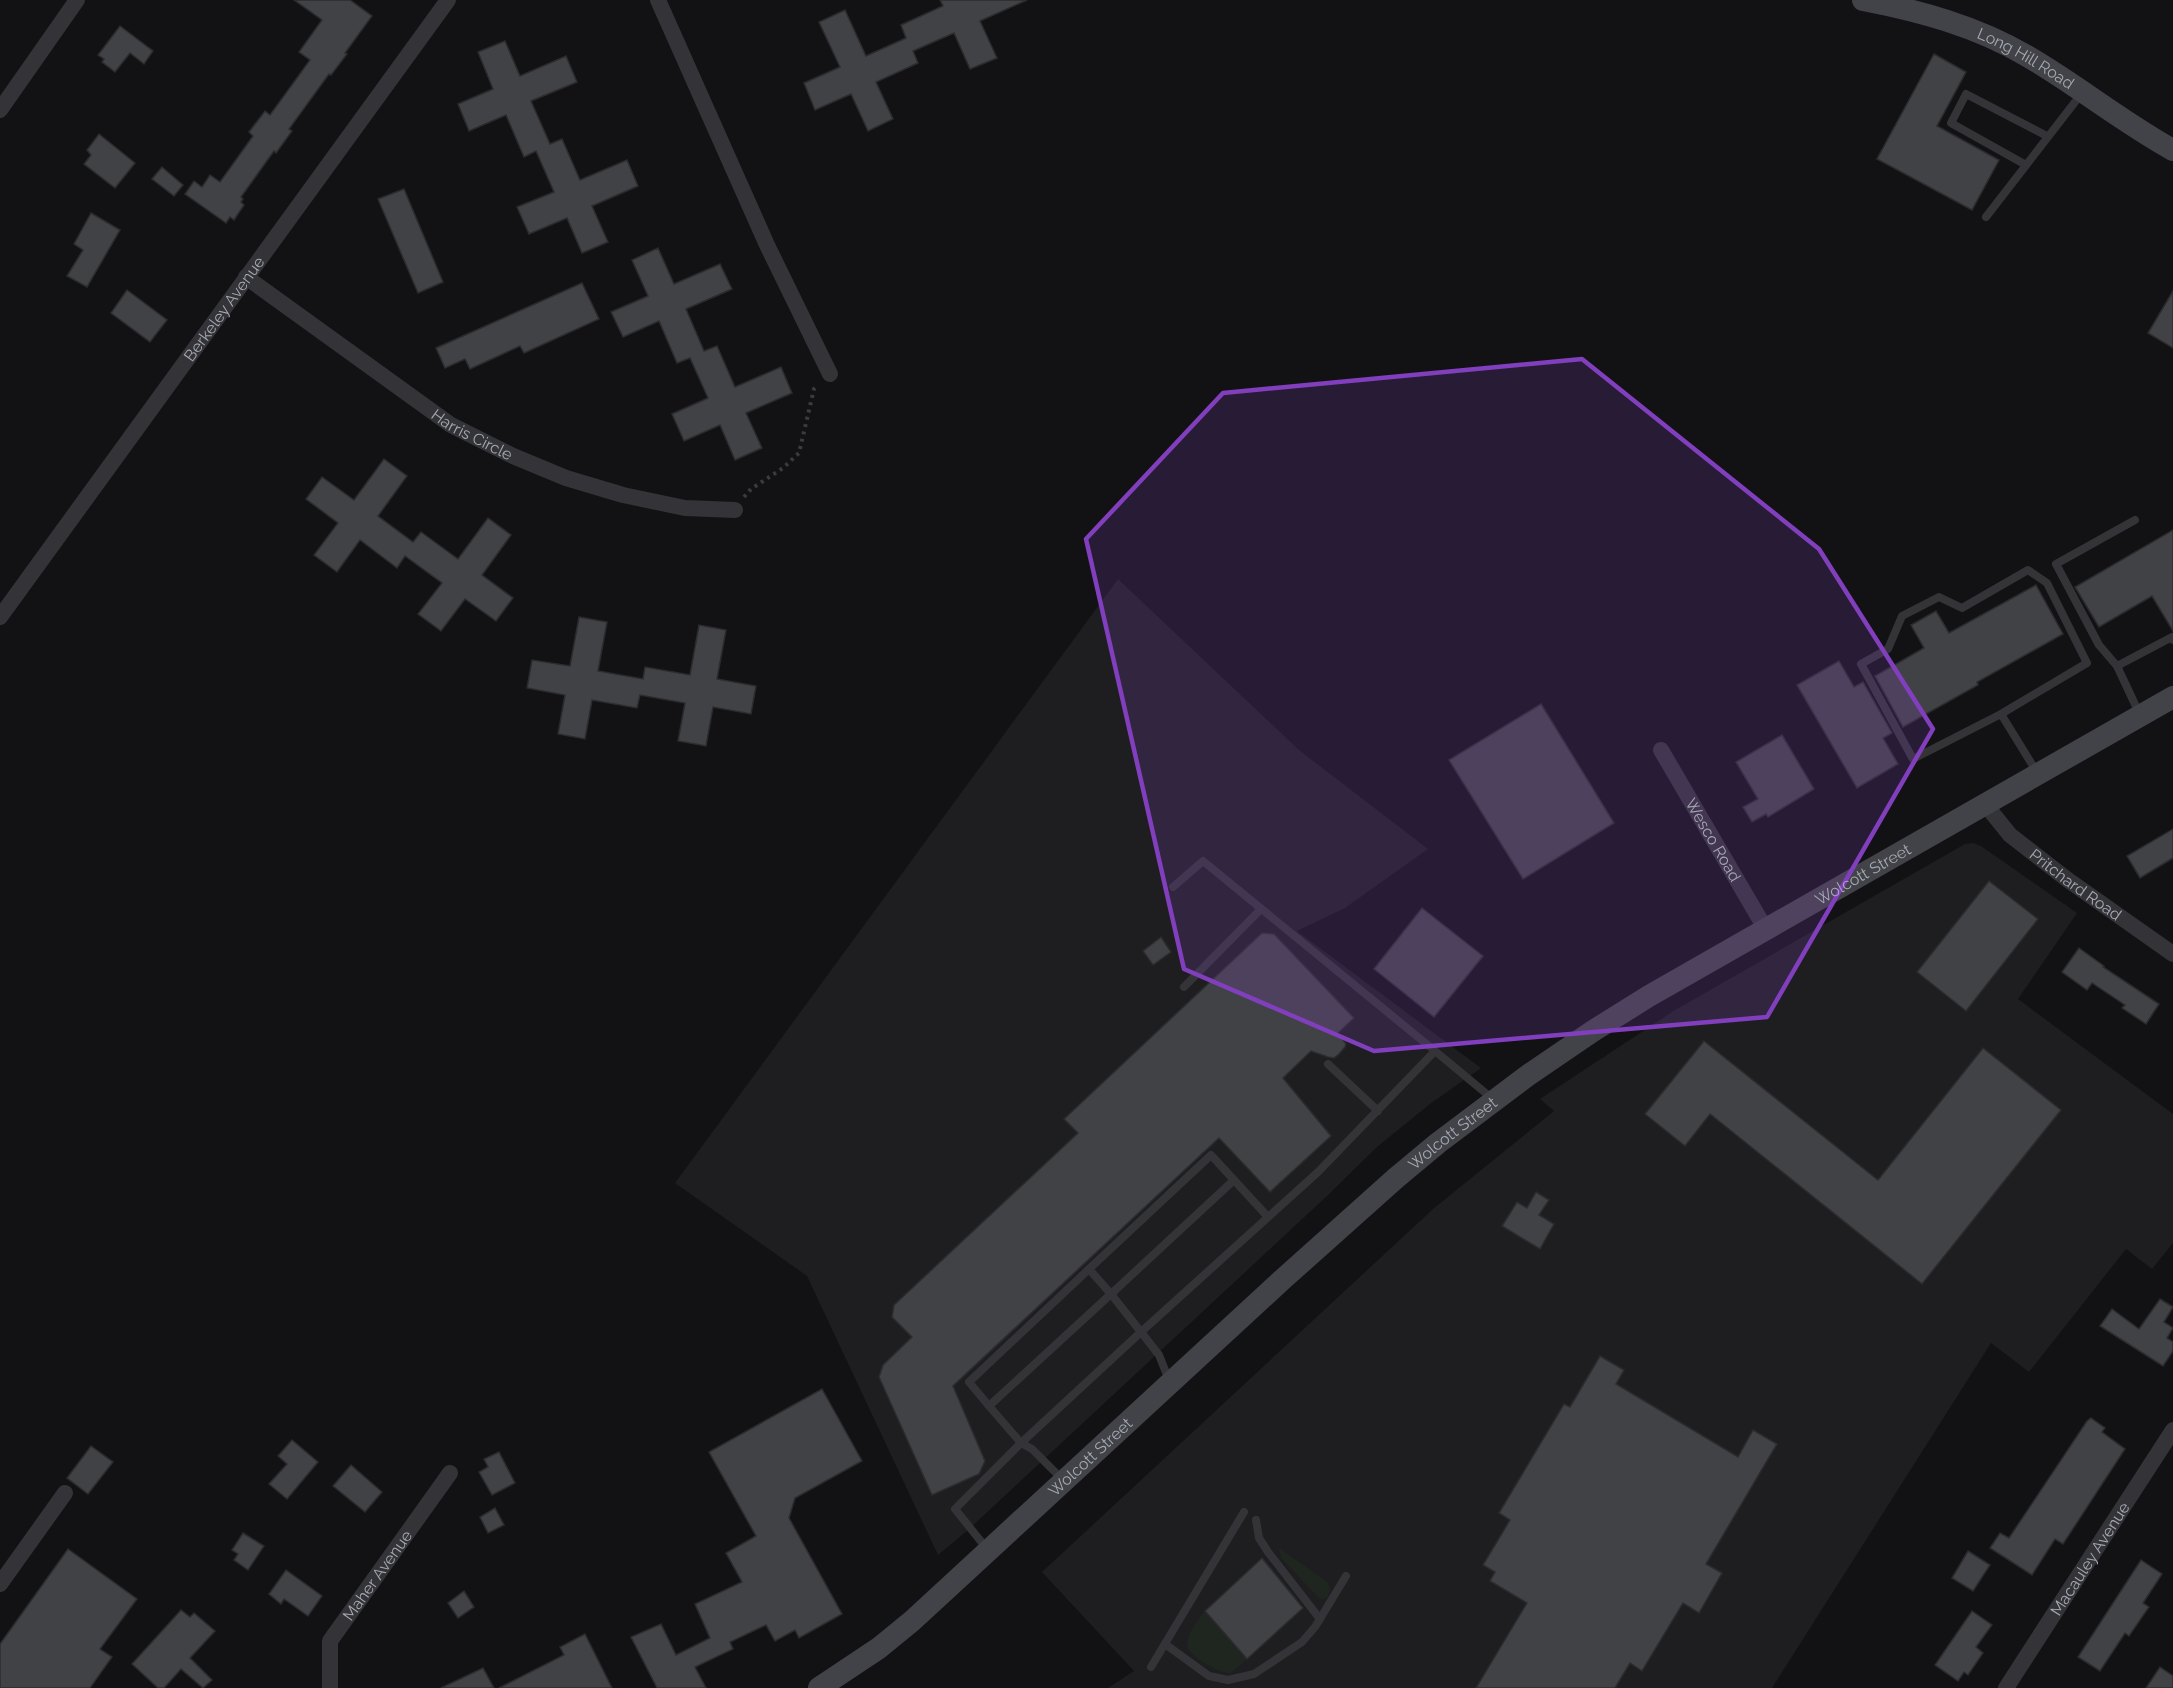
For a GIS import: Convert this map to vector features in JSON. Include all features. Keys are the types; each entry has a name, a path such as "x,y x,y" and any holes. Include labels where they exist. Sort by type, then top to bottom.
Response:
{"main road":[{"name":"Long Hill Road","path":"1863,0 1938,18 1983,34 2026,55 2173,150"},
{"name":"Wolcott Street","path":"819,1688 896,1635 1065,1482 1306,1257 1438,1143 1494,1100 1605,1023 1765,928 2173,697"}],"street":[{"path":"0,110 77,0"},
{"name":"Berkeley Avenue","path":"0,617 448,0"},
{"path":"658,0 768,245 830,374"},
{"name":"Harris Circle","path":"246,277 451,425 513,456 566,478 623,495 685,508 735,510"},
{"name":"Wesco Road","path":"1661,750 1765,928"},
{"name":"Pritchard Road","path":"1985,804 2010,835 2068,880 2173,954"},
{"name":"Macauley Avenue","path":"2006,1688 2173,1430"},
{"name":"Maher Avenue","path":"330,1688 330,1641 450,1473"},
{"path":"0,1584 65,1493"}],"lane":[{"path":"1986,218 2082,92"},
{"path":"2026,165 1951,123 1966,94 2048,136"},
{"path":"2135,520 2056,564 2099,645 2117,666 2140,716"},
{"path":"2028,570 2047,583 2087,663 2001,714 1913,759 1861,664 1888,649 1902,616 1939,597 1962,608 2028,570"},
{"path":"2117,666 2172,637 2173,640"},
{"path":"2001,714 2038,774"},
{"path":"1173,887 1203,861 1494,1100"},
{"path":"1184,987 1261,909"},
{"path":"989,1551 955,1509 1021,1443 1318,1173 1435,1051"},
{"path":"1328,1064 1378,1111"},
{"path":"1065,1482 1032,1449 1021,1443 969,1383 1211,1155 1268,1217"},
{"path":"989,1406 1234,1180"},
{"path":"1089,1269 1159,1355 1171,1383"},
{"path":"1151,1667 1244,1512"},
{"path":"1256,1520 1259,1538 1268,1552 1320,1619"},
{"path":"1165,1644 1209,1676 1228,1680 1254,1674 1302,1642 1320,1619 1346,1576"}],"path":[{"path":"735,510 750,489 783,468 798,453 814,389 830,374"}],"highlighted area":[{"path":"1582,359 1819,549 1933,729 1767,1017 1374,1051 1184,969 1086,539 1223,393"}],"shaded area":[{"path":"1118,579 1299,750 1428,849 1345,908 1297,931 1481,1068 1430,1104 1377,1147 968,1530 938,1555 807,1276 675,1183"},
{"path":"1973,843 1981,846 2077,913 2018,999 2173,1114 2173,1243 2152,1269 2126,1249 2029,1372 1991,1343 1772,1688 1108,1688 1134,1671 1042,1572 1433,1209 1554,1111 1540,1099 1675,1010 1965,844"},
{"path":"1279,1548 1327,1582 1330,1589 1327,1598 1320,1599 1281,1558"},
{"path":"1205,1611 1247,1659 1231,1673 1220,1671 1204,1663 1188,1648 1189,1635"}],"building":[{"path":"294,0 350,0 372,16 345,53 347,54 331,75 329,74 289,129 292,131 276,153 274,151 241,197 244,205 234,220 230,217 226,223 185,194 194,181 202,187 210,175 220,182 253,136 249,132 265,111 270,115 310,60 299,52 322,20"},
{"path":"940,0 1027,0 980,21 997,58 970,69 954,33 913,51 918,63 876,82 893,119 868,131 851,94 815,110 804,83 840,67 819,22 845,10 866,56 906,38 901,25 943,6"},
{"path":"120,26 153,51 144,64 130,53 115,72 102,62 104,59 98,55"},
{"path":"505,41 520,76 566,56 577,82 531,101 550,144 562,139 580,180 627,160 638,186 592,206 608,242 582,253 567,218 529,234 517,207 554,192 536,151 524,157 506,115 469,131 458,104 493,89 478,52"},
{"path":"1934,54 1966,72 1937,126 1999,160 1972,210 1877,159"},
{"path":"99,134 135,163 115,188 84,164 91,155 87,150"},
{"path":"162,167 183,185 174,196 152,179"},
{"path":"404,189 443,282 418,293 378,199"},
{"path":"91,213 120,230 87,287 67,276 83,250 74,244"},
{"path":"658,248 674,284 720,264 732,289 686,309 704,351 717,346 735,387 781,367 792,393 746,413 762,448 735,460 720,425 684,441 672,414 708,398 690,358 677,363 659,321 623,337 611,312 648,296 632,260"},
{"path":"582,283 599,319 524,353 520,346 470,369 465,359 445,368 436,348"},
{"path":"127,290 167,320 150,342 111,313"},
{"path":"2173,291 2173,348 2148,333"},
{"path":"384,459 407,476 378,516 413,542 421,532 458,559 488,518 511,535 482,575 513,598 496,621 465,599 441,631 418,614 442,583 405,556 397,568 360,540 337,572 314,555 338,523 306,499 322,477 354,500"},
{"path":"2173,530 2173,631 2152,596 2099,627 2075,587"},
{"path":"2036,585 2063,634 1903,727 1875,676 1924,648 1911,625 1936,611 1949,633"},
{"path":"579,617 607,622 598,671 643,679 645,667 690,675 699,625 726,630 717,679 756,686 751,714 713,707 706,746 678,741 685,703 640,695 637,708 592,700 585,739 558,734 565,695 527,688 532,660 570,666"},
{"path":"1839,661 1854,687 1863,682 1892,733 1883,738 1898,764 1857,788 1797,685"},
{"path":"1541,704 1614,823 1523,879 1449,760"},
{"path":"1782,735 1814,789 1768,817 1766,814 1752,822 1743,807 1758,799 1736,762"},
{"path":"2173,829 2173,858 2140,878 2127,856"},
{"path":"1989,881 2038,919 1966,1011 1917,972"},
{"path":"1422,908 1483,956 1434,1017 1374,969"},
{"path":"1262,933 1274,934 1354,1018 1338,1033 1346,1044 1339,1054 1334,1058 1311,1051 1283,1078 1331,1136 1270,1192 1219,1138 953,1386 985,1461 979,1474 932,1495 879,1377 883,1365 912,1337 892,1317 894,1305 1078,1133 1064,1119"},
{"path":"1161,937 1171,952 1153,965 1143,951"},
{"path":"2079,948 2103,967 2159,1004 2146,1024 2122,1008 2125,1005 2092,983 2087,990 2062,972"},
{"path":"1704,1041 1878,1180 1983,1048 2061,1110 1922,1284 1710,1114 1685,1146 1645,1114"},
{"path":"1536,1192 1549,1200 1539,1215 1554,1224 1540,1249 1502,1226 1517,1202 1527,1208"},
{"path":"2160,1299 2173,1307 2164,1322 2173,1328 2167,1338 2173,1342 2173,1351 2163,1366 2100,1326 2112,1309 2139,1329"},
{"path":"1600,1356 1624,1370 1616,1384 1738,1457 1753,1430 1777,1444 1706,1564 1722,1573 1699,1613 1683,1603 1642,1671 1630,1663 1615,1688 1476,1688 1527,1603 1490,1581 1495,1572 1483,1565 1510,1520 1499,1513 1564,1404 1570,1407"},
{"path":"822,1389 862,1461 795,1498 789,1518 842,1614 799,1638 795,1630 775,1641 766,1625 730,1642 733,1649 695,1667 706,1688 657,1688 631,1637 661,1624 676,1655 710,1638 695,1604 742,1582 726,1553 756,1536 709,1452"},
{"path":"2091,1418 2105,1428 2102,1432 2125,1449 2063,1544 2055,1539 2032,1575 1990,1548 2000,1533 2009,1538"},
{"path":"292,1440 318,1462 287,1499 269,1484 287,1464 278,1456"},
{"path":"91,1446 113,1462 88,1494 67,1478"},
{"path":"499,1452 515,1483 492,1495 479,1472 488,1467 484,1459"},
{"path":"351,1465 382,1492 365,1512 333,1486"},
{"path":"495,1508 504,1525 488,1533 480,1517"},
{"path":"243,1533 264,1546 248,1570 234,1560 238,1554 232,1550"},
{"path":"68,1549 137,1599 100,1649 112,1657 90,1688 0,1688 0,1644"},
{"path":"1968,1551 1990,1565 1973,1591 1952,1578"},
{"path":"1262,1558 1303,1608 1247,1659 1205,1611"},
{"path":"2141,1560 2162,1574 2143,1603 2149,1607 2129,1636 2125,1633 2100,1671 2078,1657"},
{"path":"286,1570 322,1596 308,1616 284,1599 281,1604 269,1594"},
{"path":"464,1591 474,1607 458,1618 448,1603"},
{"path":"181,1610 190,1617 194,1613 215,1631 190,1658 212,1680 203,1688 181,1669 164,1688 158,1688 132,1664"},
{"path":"1972,1611 1992,1625 1976,1647 1983,1653 1968,1675 1964,1672 1958,1681 1935,1665"},
{"path":"585,1634 612,1688 499,1688 564,1655 560,1647"},
{"path":"2160,1667 2173,1676 2173,1688 2146,1688"},
{"path":"483,1668 494,1688 441,1688"}]}
